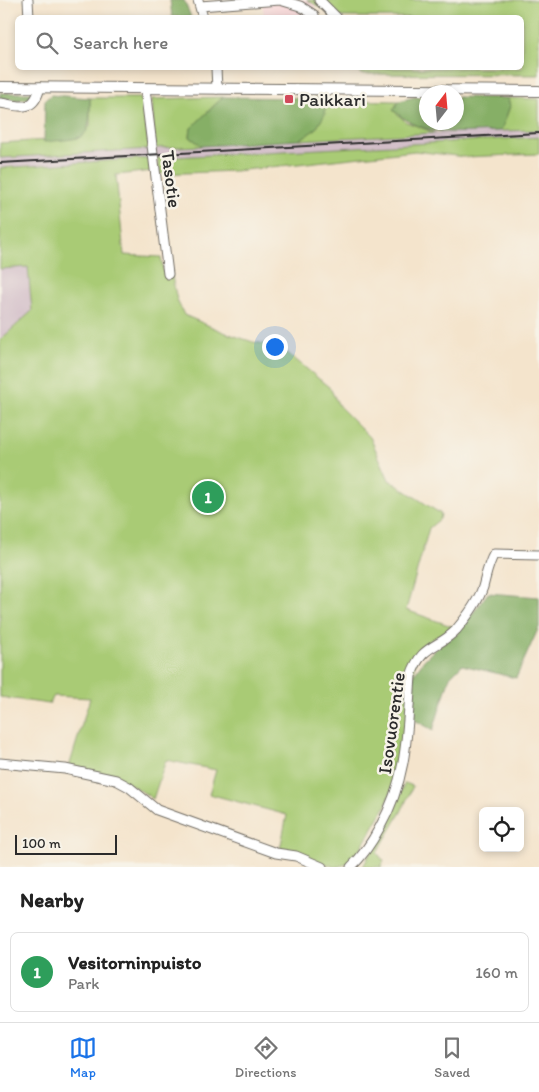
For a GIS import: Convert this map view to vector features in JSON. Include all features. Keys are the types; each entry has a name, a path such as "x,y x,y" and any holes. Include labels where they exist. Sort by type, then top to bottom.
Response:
{"main road":[{"path":"0,87 539,92"}],"street":[{"path":"28,0 29,15"},
{"path":"199,3 280,0 300,6 314,15"},
{"path":"319,0 334,15"},
{"path":"216,70 217,89"},
{"path":"0,103 26,106 36,101 40,88"},
{"name":"Tasotie","path":"145,89 168,274"},
{"name":"Isovuorentie","path":"351,867 369,846 390,810 400,782 406,751 413,668 425,652 452,634 466,618 482,588 494,554 539,555"},
{"path":"0,763 65,769 116,780 129,787 157,810 276,853 296,856 322,867"}],"shaded area":[{"path":"307,0 315,5 315,15 264,15 262,1"},
{"path":"539,130 539,137 0,167 0,158 55,154 436,133"},
{"path":"28,267 32,311 0,340 0,269"}],"green space":[{"path":"170,0 184,0 190,15 172,15"},
{"path":"307,0 539,0 539,75 360,74 360,70 524,70 524,15 333,15"},
{"path":"0,93 32,93 30,98 18,100 0,98"},
{"path":"51,95 90,98 89,124 87,131 83,135 77,138 44,142 45,100"},
{"path":"223,97 191,128 190,137 202,146 155,148 152,99"},
{"path":"223,97 316,98 326,100 325,114 316,129 299,140 202,146 190,137 191,128"},
{"path":"419,97 419,126 393,110 399,101"},
{"path":"464,97 508,98 510,106 501,131 444,132 431,130 464,130"},
{"path":"90,98 140,98 143,103 149,149 0,158 0,143 79,138 90,126"},
{"path":"508,98 539,99 539,130 501,131 510,106"},
{"path":"326,100 399,101 393,110 406,122 419,127 419,130 428,130 436,133 299,140 310,132 322,119"},
{"path":"539,137 539,154 465,157 415,151 235,171 160,174 157,158"},
{"path":"150,158 153,171 116,175 124,255 161,257 164,274 171,272 177,300 184,315 253,342 279,346 330,388 339,406 370,437 389,480 441,514 440,519 429,528 406,610 454,627 431,640 416,655 401,769 384,809 356,856 348,864 335,867 280,849 287,815 209,794 216,770 166,760 153,799 113,777 69,767 90,698 54,696 49,704 0,697 0,340 32,311 28,267 0,269 0,168"},
{"path":"488,593 539,597 539,627 516,678 462,665 450,677 433,730 411,718 414,674 424,660 439,645 457,634"},
{"path":"405,783 413,786 401,812 377,853 384,861 381,867 363,867"}],"railway":[{"path":"0,163 539,133"}],"place":[{"name":"Paikkari","path":"289,99"},
{"name":"Vesitorninpuisto","path":"208,497"}]}
